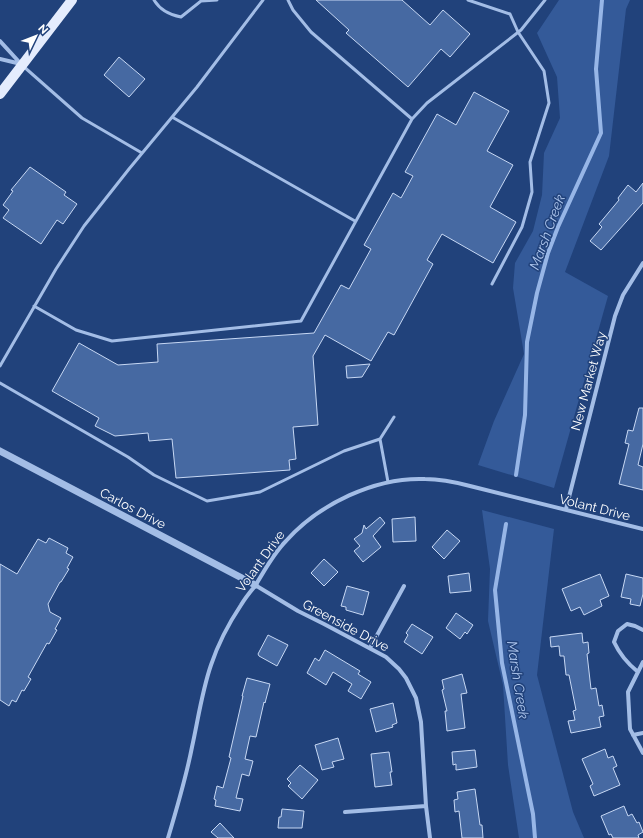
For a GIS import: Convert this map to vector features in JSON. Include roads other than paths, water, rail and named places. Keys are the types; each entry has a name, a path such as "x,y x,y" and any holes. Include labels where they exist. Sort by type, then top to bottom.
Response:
{"main road":[{"path":"0,94 72,0"}],"street":[{"path":"0,41 22,65"},
{"path":"0,59 22,65"},
{"name":"New Market Way","path":"566,509 615,316 623,295 643,264"},
{"name":"Carlos Drive","path":"0,452 255,585"},
{"name":"Volant Drive","path":"168,838 186,775 211,665 225,633 240,606 284,542 310,518 339,500 357,492 388,482 410,479 448,481 643,529"},
{"name":"Greenside Drive","path":"255,585 298,612 386,657 400,669 408,681 416,698 421,722 426,806 430,838"},
{"path":"370,648 404,586"},
{"path":"638,672 628,664 619,653 614,642 618,631 627,624 643,630"},
{"path":"643,662 628,692 630,729 643,753"},
{"path":"633,735 643,733"},
{"path":"345,812 426,806"}],"lane":[{"path":"154,0 156,4 170,15 181,17 201,1 217,0"},
{"path":"0,366 34,306 81,231 142,153 205,77 263,0"},
{"path":"288,0 293,10 311,32 412,119"},
{"path":"468,0 510,14 518,32 544,71 549,103 530,162 532,192 522,227 492,284"},
{"path":"34,306 76,330 112,341 301,321 412,119 427,103 518,32 545,0"},
{"path":"22,65 82,118 142,153"},
{"path":"172,118 355,221"},
{"path":"0,383 128,457 154,475 208,501 260,492 344,452 380,439 394,417"},
{"path":"380,439 388,482"}],"waterway":[{"name":"Marsh Creek","path":"516,475 525,415 527,342 537,293 548,253 558,227 601,133 596,69 602,0"},
{"name":"Marsh Creek","path":"506,524 495,590 502,663 533,814 535,838"}]}
